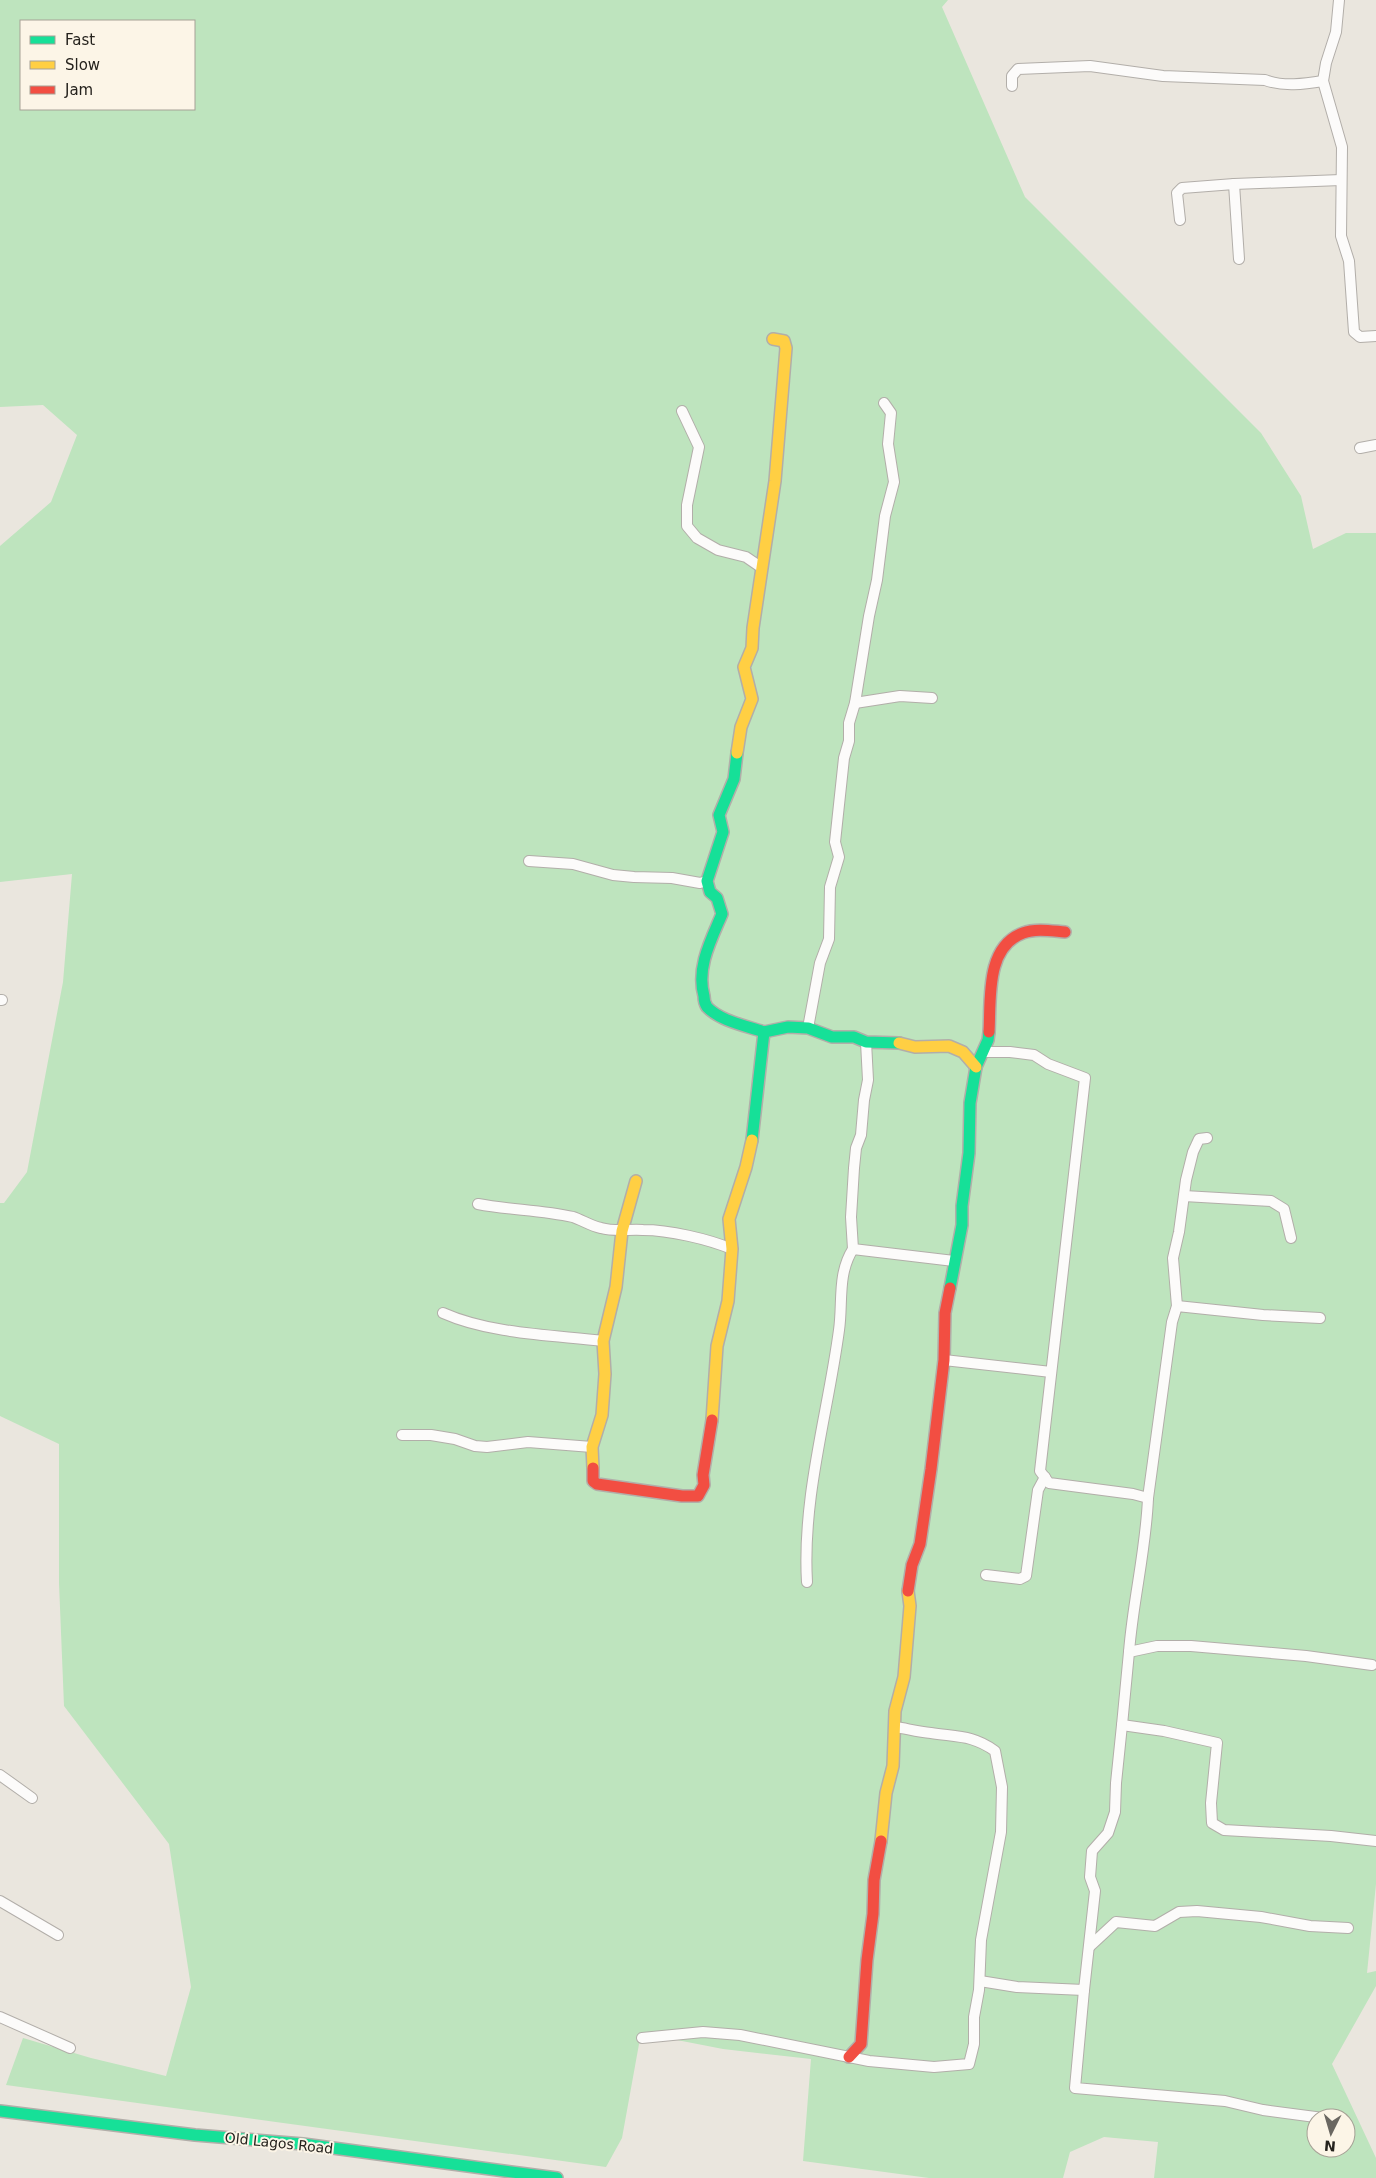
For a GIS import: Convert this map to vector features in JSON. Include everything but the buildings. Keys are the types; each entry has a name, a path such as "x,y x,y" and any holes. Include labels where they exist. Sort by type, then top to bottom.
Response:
{"street":[{"path":"1339,0 1336,32 1326,63 1323,81 1342,147 1341,236 1349,261 1354,332 1360,337 1376,336"},
{"path":"1012,86 1012,76 1018,69 1090,66 1163,76 1265,80 1273,83 1300,84 1323,81"},
{"path":"1180,220 1177,193 1182,188 1341,180"},
{"path":"1234,184 1239,258"},
{"path":"773,339 784,341 786,348 775,481 753,628 755,641 752,652 744,666 752,699 741,727 740,740 734,759 734,779 719,815 723,832 707,881 710,892 718,898 722,914 703,966 701,986 706,1006 719,1016 764,1032 788,1027 808,1028 832,1037 854,1037 866,1042 896,1042 915,1047 949,1046 962,1052 976,1068"},
{"path":"808,1028 820,963 829,939 828,902 830,887 839,858 835,842 844,758 849,741 849,723 855,703 885,516 894,482 888,444 891,413 884,403"},
{"path":"682,411 699,447 687,505 687,526 697,538 718,550 746,558 762,568"},
{"path":"1360,448 1376,445"},
{"path":"855,703 900,696 932,698"},
{"path":"530,861 573,864 613,875 672,878 700,883 707,881"},
{"path":"849,2057 861,2044 867,1960 873,1914 874,1880 885,1815 886,1793 893,1766 896,1727 895,1711 904,1677 910,1606 908,1588 912,1565 920,1544 944,1360 945,1313 962,1225 962,1206 969,1153 970,1103 976,1068 988,1040 992,975 997,959 1005,944 1023,933 1043,930 1065,932"},
{"path":"636,1181 622,1231 616,1287 603,1341 605,1374 602,1415 592,1447 593,1481 597,1484 682,1496 698,1496 704,1486 703,1475 711,1430 717,1346 728,1301 732,1249 730,1219 746,1167 752,1139 764,1032"},
{"path":"808,1582 806,1564 810,1504 839,1329 841,1283 848,1257 853,1249 851,1217 854,1168 856,1148 861,1135 868,1080 866,1042"},
{"path":"983,1052 1010,1052 1034,1055 1048,1064 1085,1078 1040,1471 1049,1483 1133,1494 1148,1498"},
{"path":"1207,1138 1198,1139 1193,1152 1173,1258 1177,1306 1172,1322 1148,1498 1145,1540 1132,1618 1116,1783 1115,1812 1108,1833 1092,1851 1090,1877 1095,1891 1075,2088 1225,2101 1263,2110 1306,2116"},
{"path":"1184,1196 1271,1201 1284,1209 1291,1238"},
{"path":"478,1204 503,1209 539,1211 575,1218 600,1228 622,1231 644,1230 692,1237 732,1249"},
{"path":"853,1249 954,1261"},
{"path":"1177,1306 1263,1315 1320,1318"},
{"path":"443,1313 461,1320 508,1329 603,1341"},
{"path":"944,1360 1051,1372"},
{"path":"402,1435 431,1435 455,1439 474,1446 487,1447 528,1442 592,1447"},
{"path":"986,1575 1020,1579 1026,1576 1038,1490 1045,1477"},
{"path":"1129,1652 1158,1646 1191,1646 1306,1656 1372,1665"},
{"path":"1122,1725 1164,1731 1217,1743 1211,1804 1212,1822 1224,1830 1340,1836 1376,1841"},
{"path":"642,2038 702,2032 740,2034 869,2061 934,2067 970,2064 974,2044 974,2017 980,1981 981,1940 1001,1832 1002,1787 995,1750 983,1742 965,1736 896,1727"},
{"path":"0,1775 32,1798"},
{"path":"0,1902 58,1935"},
{"path":"1089,1947 1116,1922 1155,1926 1179,1912 1197,1911 1261,1917 1310,1926 1348,1928"},
{"path":"980,1981 1017,1987 1084,1990"},
{"path":"0,2017 70,2048"},
{"name":"Old Lagos Road","path":"0,2111 195,2135 302,2144 557,2178"}],"green space":[{"path":"0,0 948,0 942,7 1025,197 1261,433 1301,496 1313,549 1346,533 1376,533 1376,1884 1367,1973 1376,1971 1376,1986 1332,2064 1353,2108 1306,2108 1306,2158 1356,2158 1356,2115 1376,2158 1376,2178 1154,2178 1158,2142 1104,2137 1070,2152 1063,2178 929,2178 803,2161 811,2059 723,2049 641,2033 622,2138 606,2167 6,2085 23,2038 91,2058 166,2076 191,1987 169,1844 64,1706 59,1583 59,1444 0,1416 0,1203 4,1203 27,1172 63,982 72,874 0,882 0,546 51,502 77,435 43,405 0,407"}],"traffic: fast":[{"path":"737,753 734,779 719,815 723,832 707,881 710,892 717,898 722,914 706,954 703,965 702,986 704,1000 712,1012 726,1019 764,1032"},
{"path":"752,1140 764,1032 788,1027 808,1028 832,1037 854,1037 866,1042 899,1043"},
{"path":"950,1288 962,1225 962,1206 969,1153 970,1103 976,1067 988,1040 989,1032"},
{"path":"0,2111 195,2135 303,2144 557,2178"}],"traffic: slow":[{"path":"737,753 741,727 752,699 744,667 752,648 753,628 775,481 786,348 784,341 773,339"},
{"path":"899,1043 915,1047 949,1046 963,1052 976,1067"},
{"path":"712,1420 717,1346 728,1301 732,1249 729,1219 746,1167 752,1140"},
{"path":"593,1468 592,1447 602,1415 605,1374 603,1341 616,1287 622,1231 636,1181"},
{"path":"881,1841 886,1793 893,1766 895,1711 904,1677 910,1606 908,1591"}],"traffic: jam":[{"path":"989,1032 992,976 1002,950 1011,940 1028,931 1065,932"},
{"path":"908,1591 912,1565 920,1544 931,1469 944,1360 945,1313 950,1288"},
{"path":"593,1468 593,1481 597,1484 682,1496 698,1496 704,1485 703,1475 712,1420"},
{"path":"849,2057 861,2044 867,1960 873,1914 874,1880 881,1841"}]}
